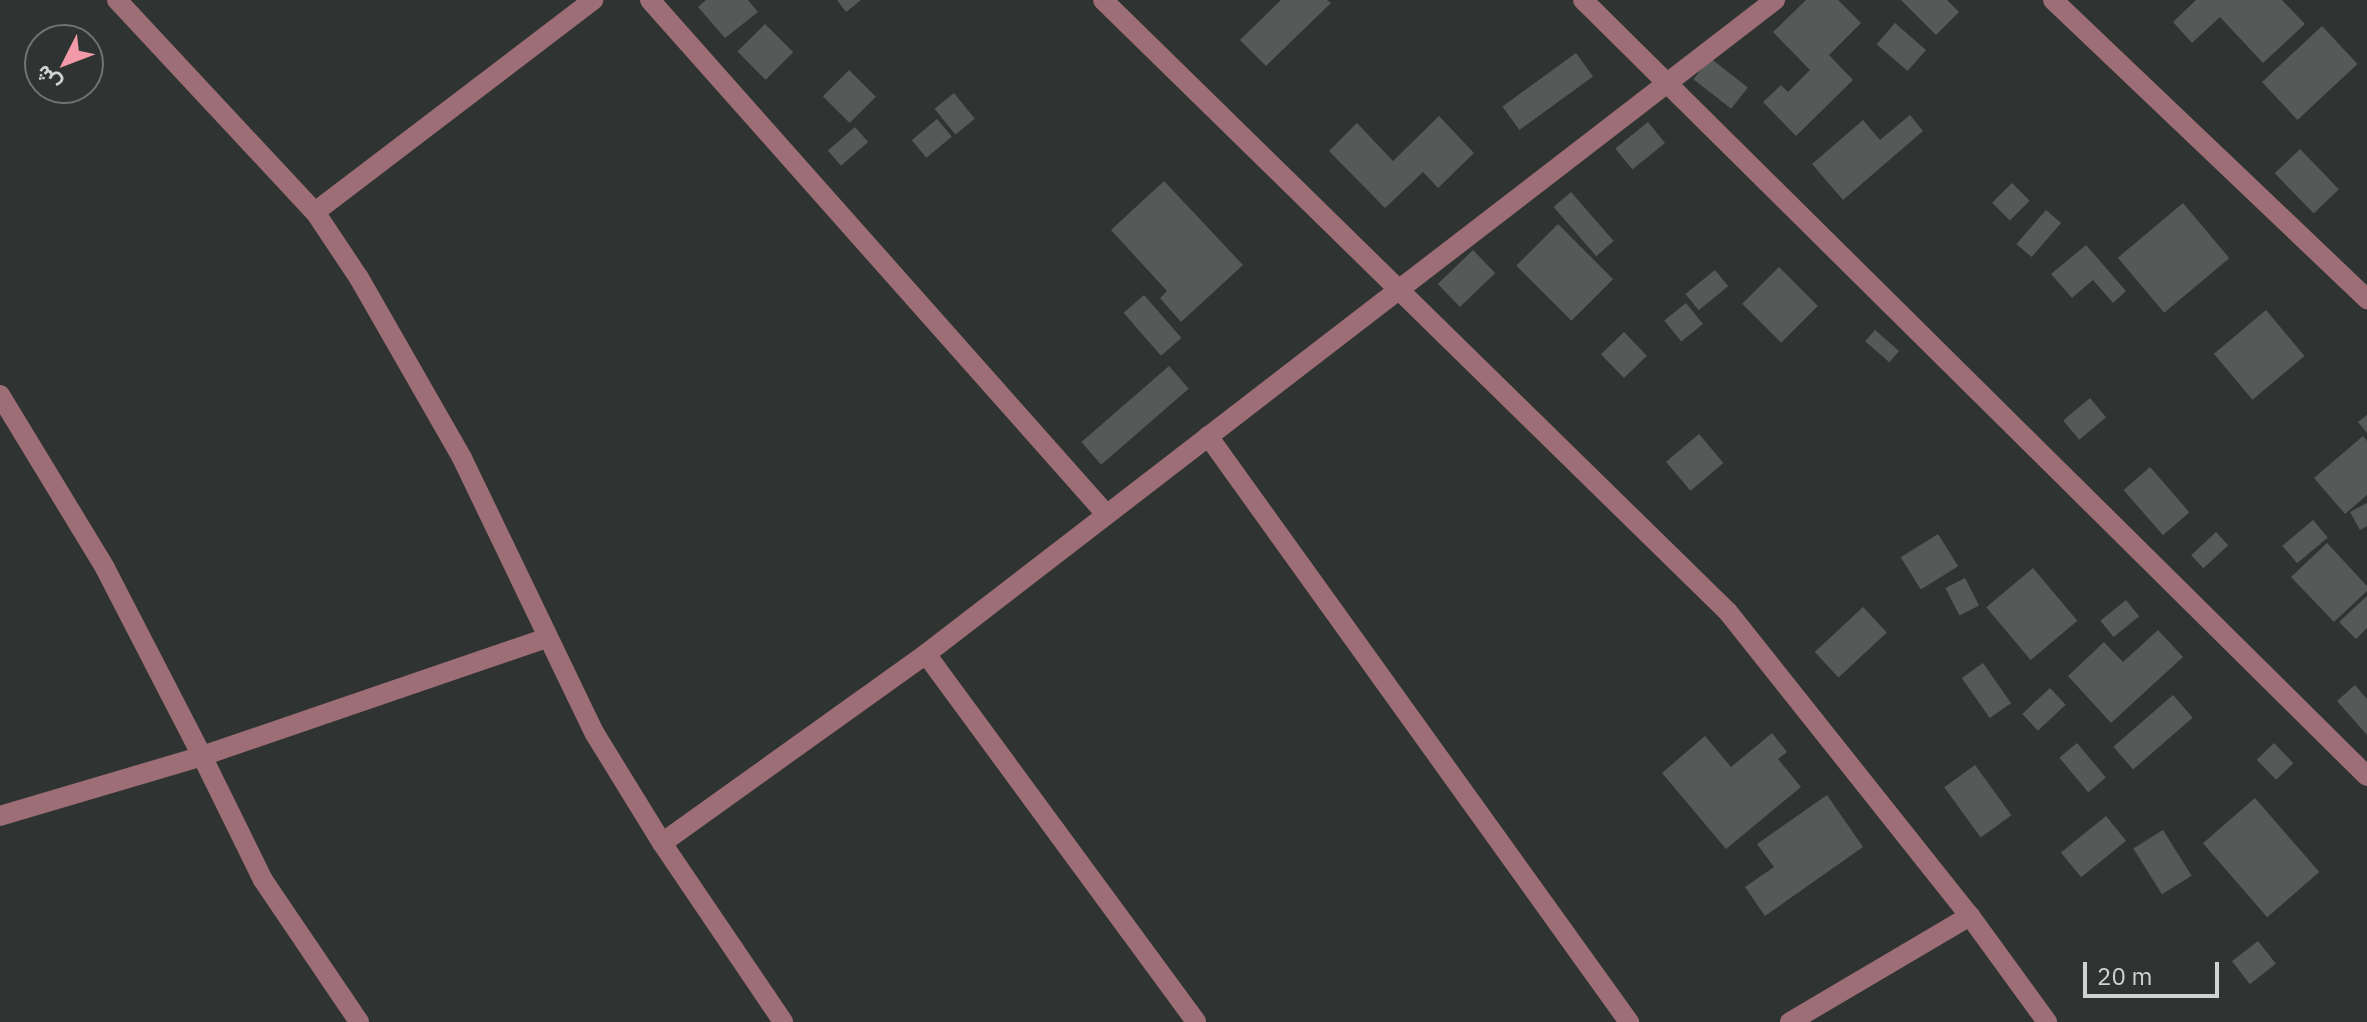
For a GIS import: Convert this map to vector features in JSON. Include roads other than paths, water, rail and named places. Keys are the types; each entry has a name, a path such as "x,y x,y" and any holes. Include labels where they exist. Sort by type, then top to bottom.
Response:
{"street":[{"path":"117,0 315,212 359,278 462,458 546,638 595,734 662,843 783,1022"},
{"path":"315,212 593,0"},
{"path":"650,0 1106,514"},
{"path":"1103,0 1395,290 1728,612 1970,916 2047,1022"},
{"path":"1583,0 2367,776"},
{"path":"662,843 926,654 1775,0"},
{"path":"2053,0 2367,299"},
{"path":"0,395 105,568 263,880 359,1022"},
{"path":"1208,436 1629,1022"},
{"path":"0,816 202,756 546,638"},
{"path":"926,654 1196,1022"},
{"path":"1790,1022 1970,916"}]}
